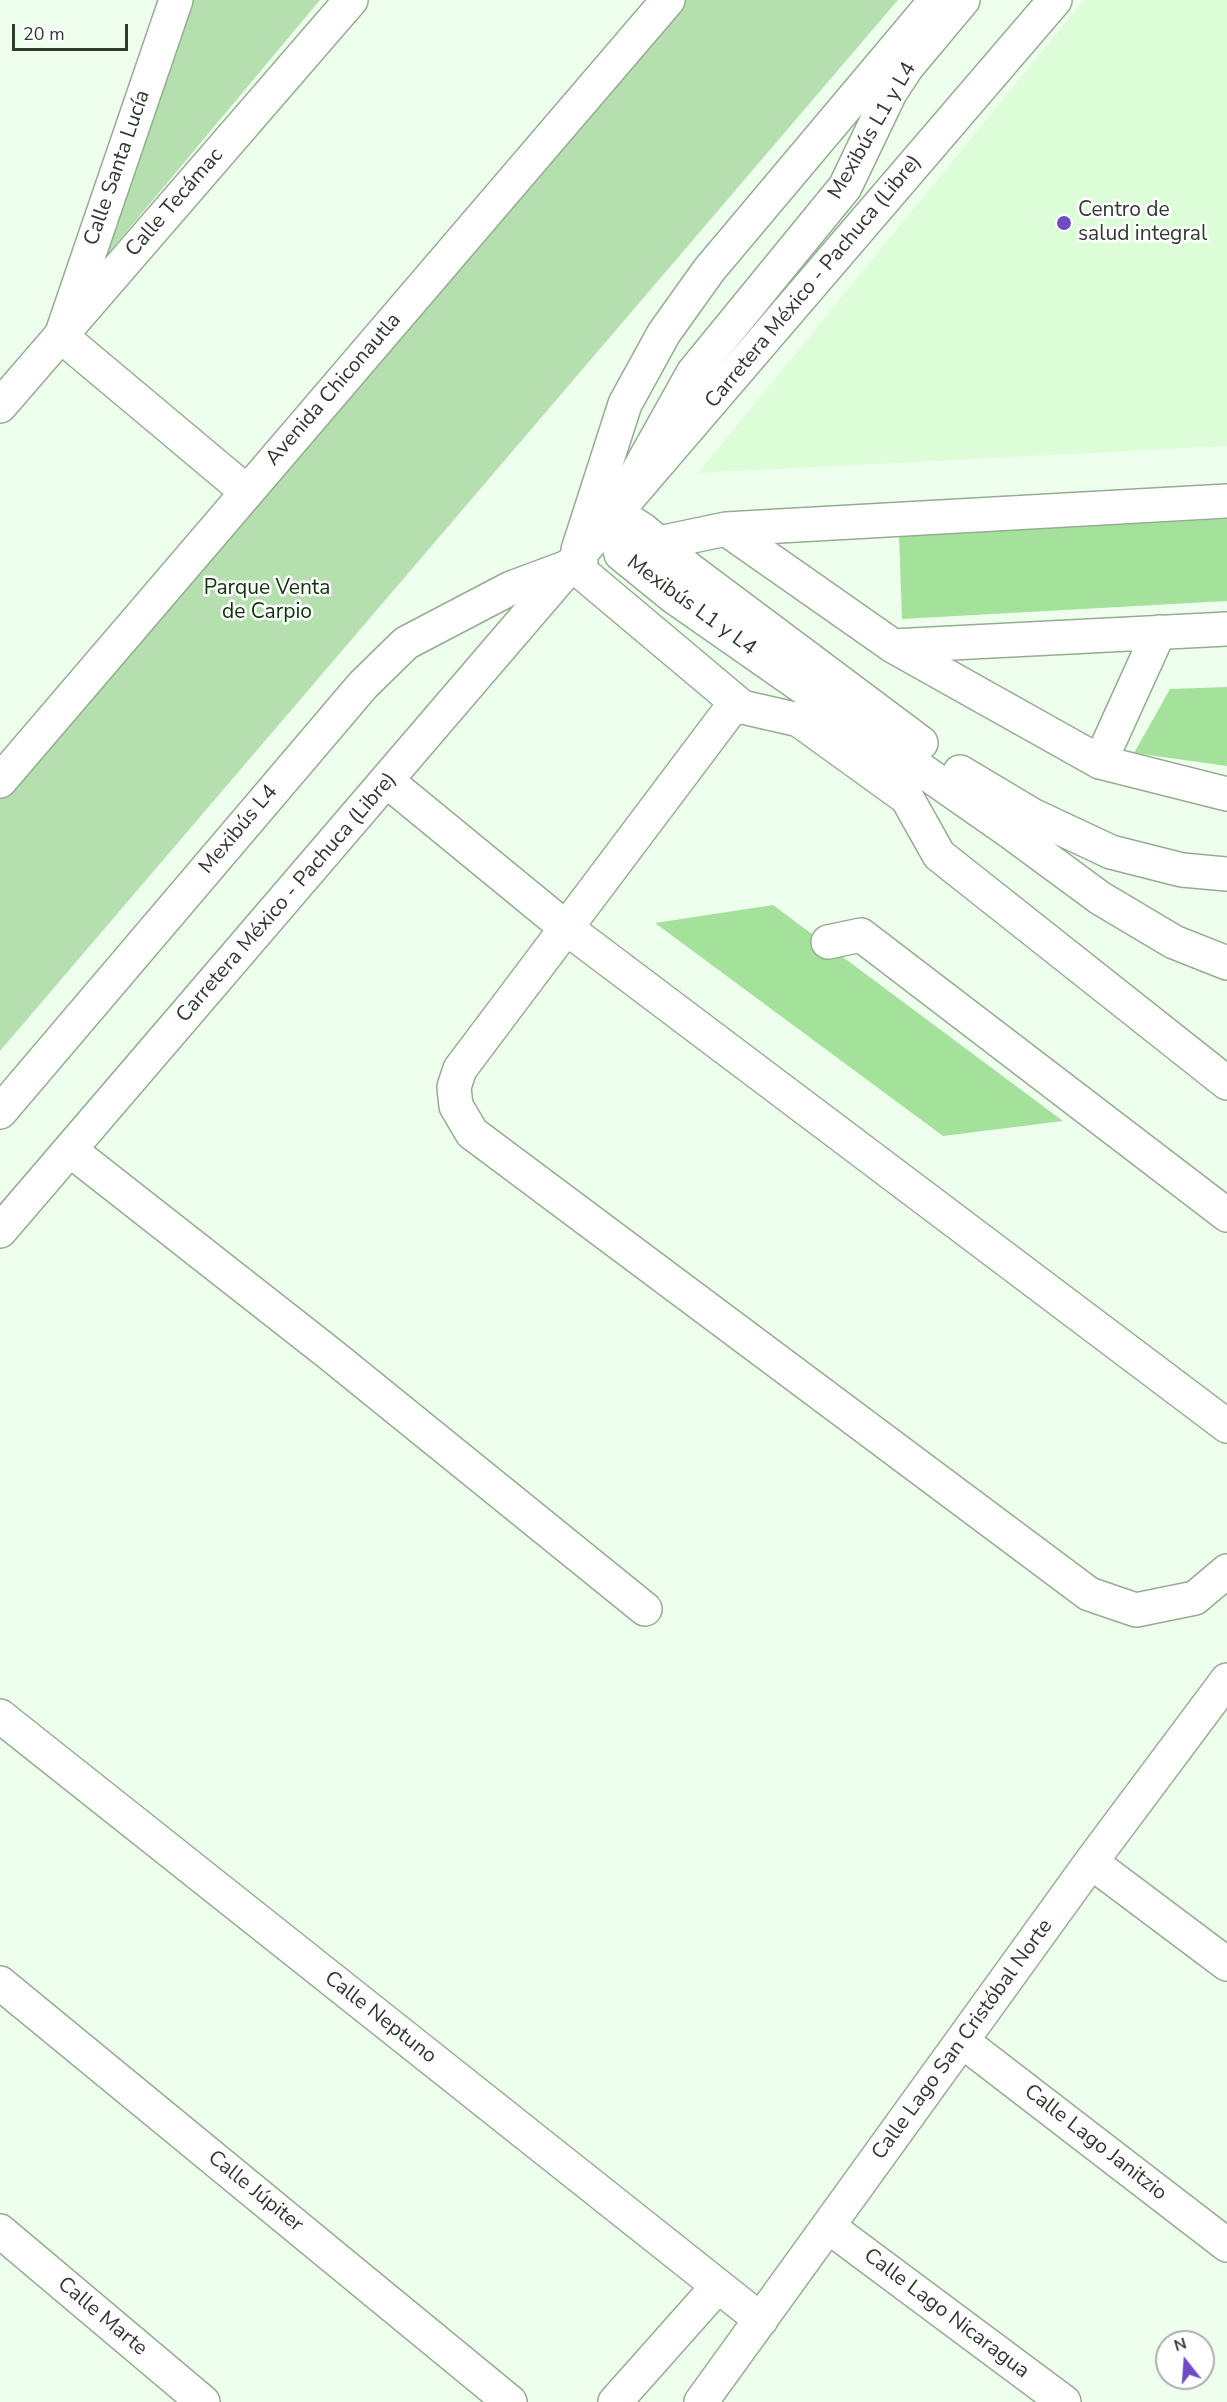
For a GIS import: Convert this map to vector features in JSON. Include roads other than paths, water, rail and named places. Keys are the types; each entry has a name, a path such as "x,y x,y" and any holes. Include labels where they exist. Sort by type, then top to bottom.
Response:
{"street":[{"name":"Calle Santa Lucía","path":"61,336 176,0"},
{"name":"Calle Tecámac","path":"0,406 351,0"},
{"name":"Avenida Chiconautla","path":"0,781 668,0"},
{"name":"Carretera México - Pachuca (Libre)","path":"0,1231 387,781 578,551 626,404 664,333 709,270 936,0"},
{"name":"Mexibús L1 y L4","path":"963,0 907,67 890,93 845,187 693,373 612,518 621,554 674,597 1009,831 1100,898 1174,942 1227,963"},
{"name":"Mexibús L1 y L4","path":"1036,0 712,380 660,463 646,498 651,537 690,570 957,769 1013,804 1111,852 1182,870 1227,874"},
{"name":"Carretera México - Pachuca (Libre)","path":"612,518 1055,0"},
{"path":"61,336 247,492"},
{"path":"612,518 632,523 651,537 726,529 1227,501"},
{"name":"Mexibús L4","path":"0,1112 363,685 406,643 578,551 612,518"},
{"path":"726,529 893,646 1100,762 1227,794"},
{"path":"578,551 742,707 799,720 907,798 939,855 1227,1083"},
{"name":"Mexibús L4","path":"578,551 595,557 621,554"},
{"path":"893,646 1227,628"},
{"path":"1100,762 1160,632"},
{"path":"736,702 460,1069 454,1087 456,1106 472,1133 1089,1594 1136,1610 1195,1598 1227,1571"},
{"path":"387,781 565,927 1227,1425"},
{"path":"828,942 861,936 1227,1215"},
{"path":"70,1150 330,1354 645,1609"},
{"name":"Calle Lago San Cristóbal Norte","path":"701,2402 1091,1862 1227,1680"},
{"name":"Calle Neptuno","path":"0,1716 761,2320"},
{"path":"1091,1862 1227,1964"},
{"name":"Calle Júpiter","path":"0,1983 510,2402"},
{"name":"Calle Lago Janitzio","path":"962,2041 1227,2245"},
{"name":"Calle Lago Nicaragua","path":"829,2227 1064,2402"},
{"name":"Calle Marte","path":"0,2231 203,2402"},
{"path":"615,2402 718,2286"}],"place":[{"name":"Centro de salud integral","path":"1064,223"}],"park label":[{"name":"Parque Venta de Carpio","path":"267,601"}]}
